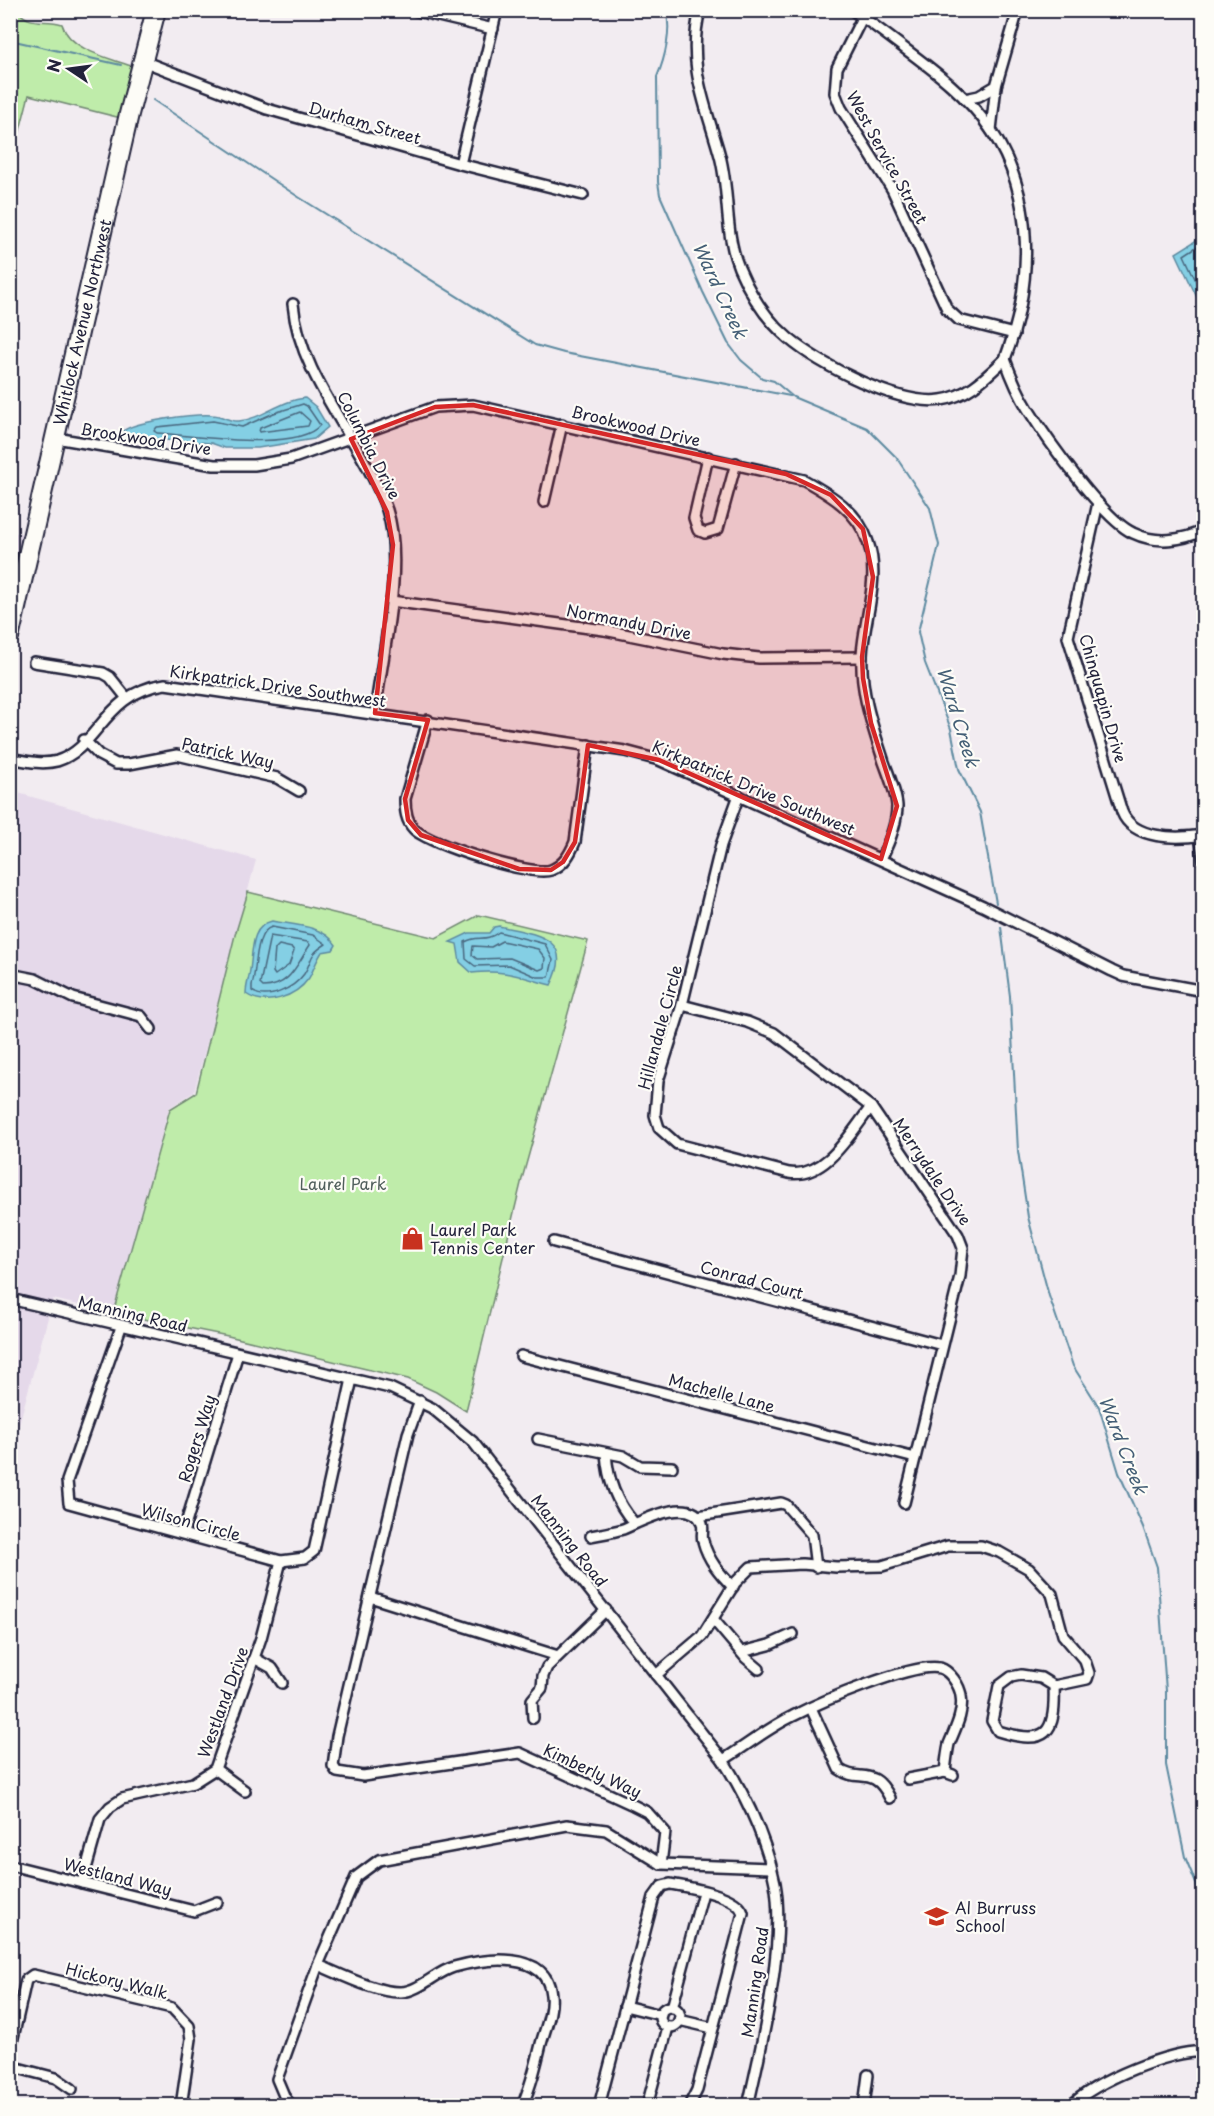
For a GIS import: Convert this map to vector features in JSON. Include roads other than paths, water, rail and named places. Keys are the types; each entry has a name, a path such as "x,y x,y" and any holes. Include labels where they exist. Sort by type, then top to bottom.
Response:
{"highway":[{"name":"Whitlock Avenue Northwest","path":"10,634 156,10"}],"street":[{"path":"413,10 492,29"},
{"path":"459,164 497,10"},
{"path":"700,10 695,34 696,70 699,90 721,160 732,245 738,266 766,315 788,338 869,385 900,398 923,401 955,396 981,381 1005,359 1014,334 1026,265 1024,220 1010,166 991,130 965,99 930,67 864,14 852,10"},
{"path":"991,130 996,86 1018,10"},
{"name":"West Service Street","path":"864,14 842,56 835,77 835,93 841,108 892,189 947,309 959,320 1014,334"},
{"name":"Durham Street","path":"143,61 267,110 459,164 583,195"},
{"path":"965,99 979,96 996,86"},
{"name":"Columbia Drive","path":"293,304 305,355 374,478 387,512 393,545 391,601 375,713"},
{"path":"1005,359 1028,409 1098,503 1121,526 1145,537 1179,539 1203,530"},
{"name":"Brookwood Drive","path":"56,438 214,465 244,465 291,459 435,407 472,405 804,480 831,495 863,529 873,561 873,577 862,657 871,723 897,806 891,834 881,859"},
{"path":"544,502 562,424"},
{"path":"708,457 694,518 698,530 705,533 718,529 736,463"},
{"name":"Chinquapin Drive","path":"1098,503 1069,628 1070,645 1126,822 1137,830 1153,834 1202,835"},
{"name":"Normandy Drive","path":"391,601 604,630 723,654 759,658 862,657"},
{"path":"34,662 103,673 110,677 126,697"},
{"name":"Kirkpatrick Drive Southwest","path":"10,758 36,763 57,760 84,740 126,697 154,686 178,685 588,745 659,760 881,859 1123,976 1203,991"},
{"path":"428,720 405,799 405,811 412,828 420,835 444,844 532,872 552,870 563,862 575,842 588,745"},
{"name":"Patrick Way","path":"84,740 99,755 116,764 129,764 177,755 277,778 299,791"},
{"name":"Hillandale Circle","path":"739,795 721,845 682,1005 658,1081 654,1108 659,1128 677,1144 789,1173 804,1174 824,1164 871,1107"},
{"path":"1202,835 1203,863"},
{"path":"10,974 41,982 73,998 141,1016 151,1029"},
{"name":"Merrydale Drive","path":"682,1005 747,1022 774,1033 871,1107 951,1222 963,1248 960,1276 904,1503"},
{"path":"1203,1183 1203,1203"},
{"name":"Conrad Court","path":"554,1242 942,1345"},
{"name":"Manning Road","path":"10,1299 396,1390 444,1416 473,1442 723,1760 752,1810 771,1868 777,1906 776,1947 748,2106"},
{"name":"Wilson Circle","path":"121,1327 67,1481 69,1503 281,1561 305,1558 314,1551 352,1379"},
{"name":"Rogers Way","path":"183,1533 238,1353"},
{"name":"Machelle Lane","path":"521,1356 915,1458"},
{"path":"420,1401 408,1434 370,1598 558,1656"},
{"path":"538,1439 623,1456 640,1466 672,1467"},
{"path":"606,1453 610,1481 622,1508 634,1523"},
{"path":"591,1536 623,1528 673,1510 698,1516 781,1503 812,1535 816,1567"},
{"path":"698,1516 703,1525 702,1540 715,1569 733,1587"},
{"path":"656,1675 695,1644 733,1587 751,1567 759,1564 802,1564 816,1567 882,1566 948,1546 981,1546 1016,1559 1029,1569 1052,1594 1063,1635 1089,1667 1087,1679 1054,1686 1041,1677 1021,1675 1002,1681 995,1697 992,1722 998,1731 1020,1738 1034,1737 1047,1732 1055,1714 1054,1686"},
{"name":"Westland Drive","path":"82,1883 100,1819 110,1807 122,1799 193,1783 215,1770 254,1658 281,1561"},
{"name":"Kimberly Way","path":"370,1598 337,1736 333,1766 337,1772 363,1776 520,1753 647,1812 665,1832 661,1863"},
{"path":"534,1718 532,1700 543,1688 543,1676 558,1656 606,1610"},
{"path":"713,1619 759,1669"},
{"path":"742,1652 769,1645 793,1634"},
{"path":"254,1658 272,1668 282,1683"},
{"path":"723,1760 792,1716 916,1668 942,1669 951,1676 961,1695 959,1722 949,1746 949,1773 908,1779"},
{"path":"812,1708 839,1769 845,1774 866,1774 877,1780 890,1798"},
{"path":"215,1770 245,1791"},
{"path":"292,2106 285,2098 277,2079 318,1965 356,1877 379,1860 567,1825 606,1830 661,1863 771,1868"},
{"name":"Westland Way","path":"10,1865 194,1911 217,1902"},
{"path":"599,2106 657,1892 670,1884 734,1900 743,1913 697,2090 689,2106"},
{"path":"672,2008 703,1892"},
{"path":"318,1965 387,1990 403,1992 452,1967 473,1963 504,1959 522,1961 535,1968 547,1981 551,1994 550,2012 529,2090 522,2106"},
{"name":"Hickory Walk","path":"10,2051 26,1980 33,1975 172,2008 189,2026 191,2039 181,2106"},
{"path":"625,2006 661,2015"},
{"path":"666,2008 672,2008 679,2014 679,2020 677,2024 668,2027 661,2020 661,2015 666,2008"},
{"path":"679,2020 713,2028"},
{"path":"647,2106 668,2027"},
{"path":"1071,2106 1077,2099 1102,2084 1169,2055 1191,2050 1203,2052"},
{"path":"10,2066 56,2078 72,2089"},
{"path":"864,2106 868,2075"}],"water":[{"path":"1203,236 1203,310 1176,253"},
{"path":"305,398 316,407 328,427 314,439 258,448 225,448 211,443 149,439 122,432 128,428 151,422 192,416 216,415 236,421 247,420 288,402"},
{"path":"272,921 298,925 324,933 336,945 333,950 322,952 309,978 296,991 279,998 262,1000 246,994 246,988 256,934 260,928"},
{"path":"499,926 538,936 555,947 558,957 557,969 551,985 504,973 472,973 460,962 457,944 450,942 469,933 489,933 494,927"}],"waterway":[{"name":"Ward Creek","path":"666,10 667,44 657,77 660,195 728,343 741,360 762,378 774,381 793,397 867,428 896,457 930,508 939,545 918,632 925,663 951,729 959,769 980,812 996,903"},
{"path":"10,40 121,65"},
{"path":"153,100 297,196 535,345 564,353 790,396"},
{"name":"Ward Creek","path":"1001,927 1010,996 1018,1151 1028,1217 1049,1296 1073,1366 1099,1407 1119,1473 1143,1527 1157,1567 1166,1691 1166,1765 1185,1857 1204,1903"}],"place":[{"name":"Laurel Park Tennis Center","path":"412,1238"},
{"name":"Al Burruss School","path":"937,1916"}],"park label":[{"name":"Laurel Park","path":"343,1183"}]}
